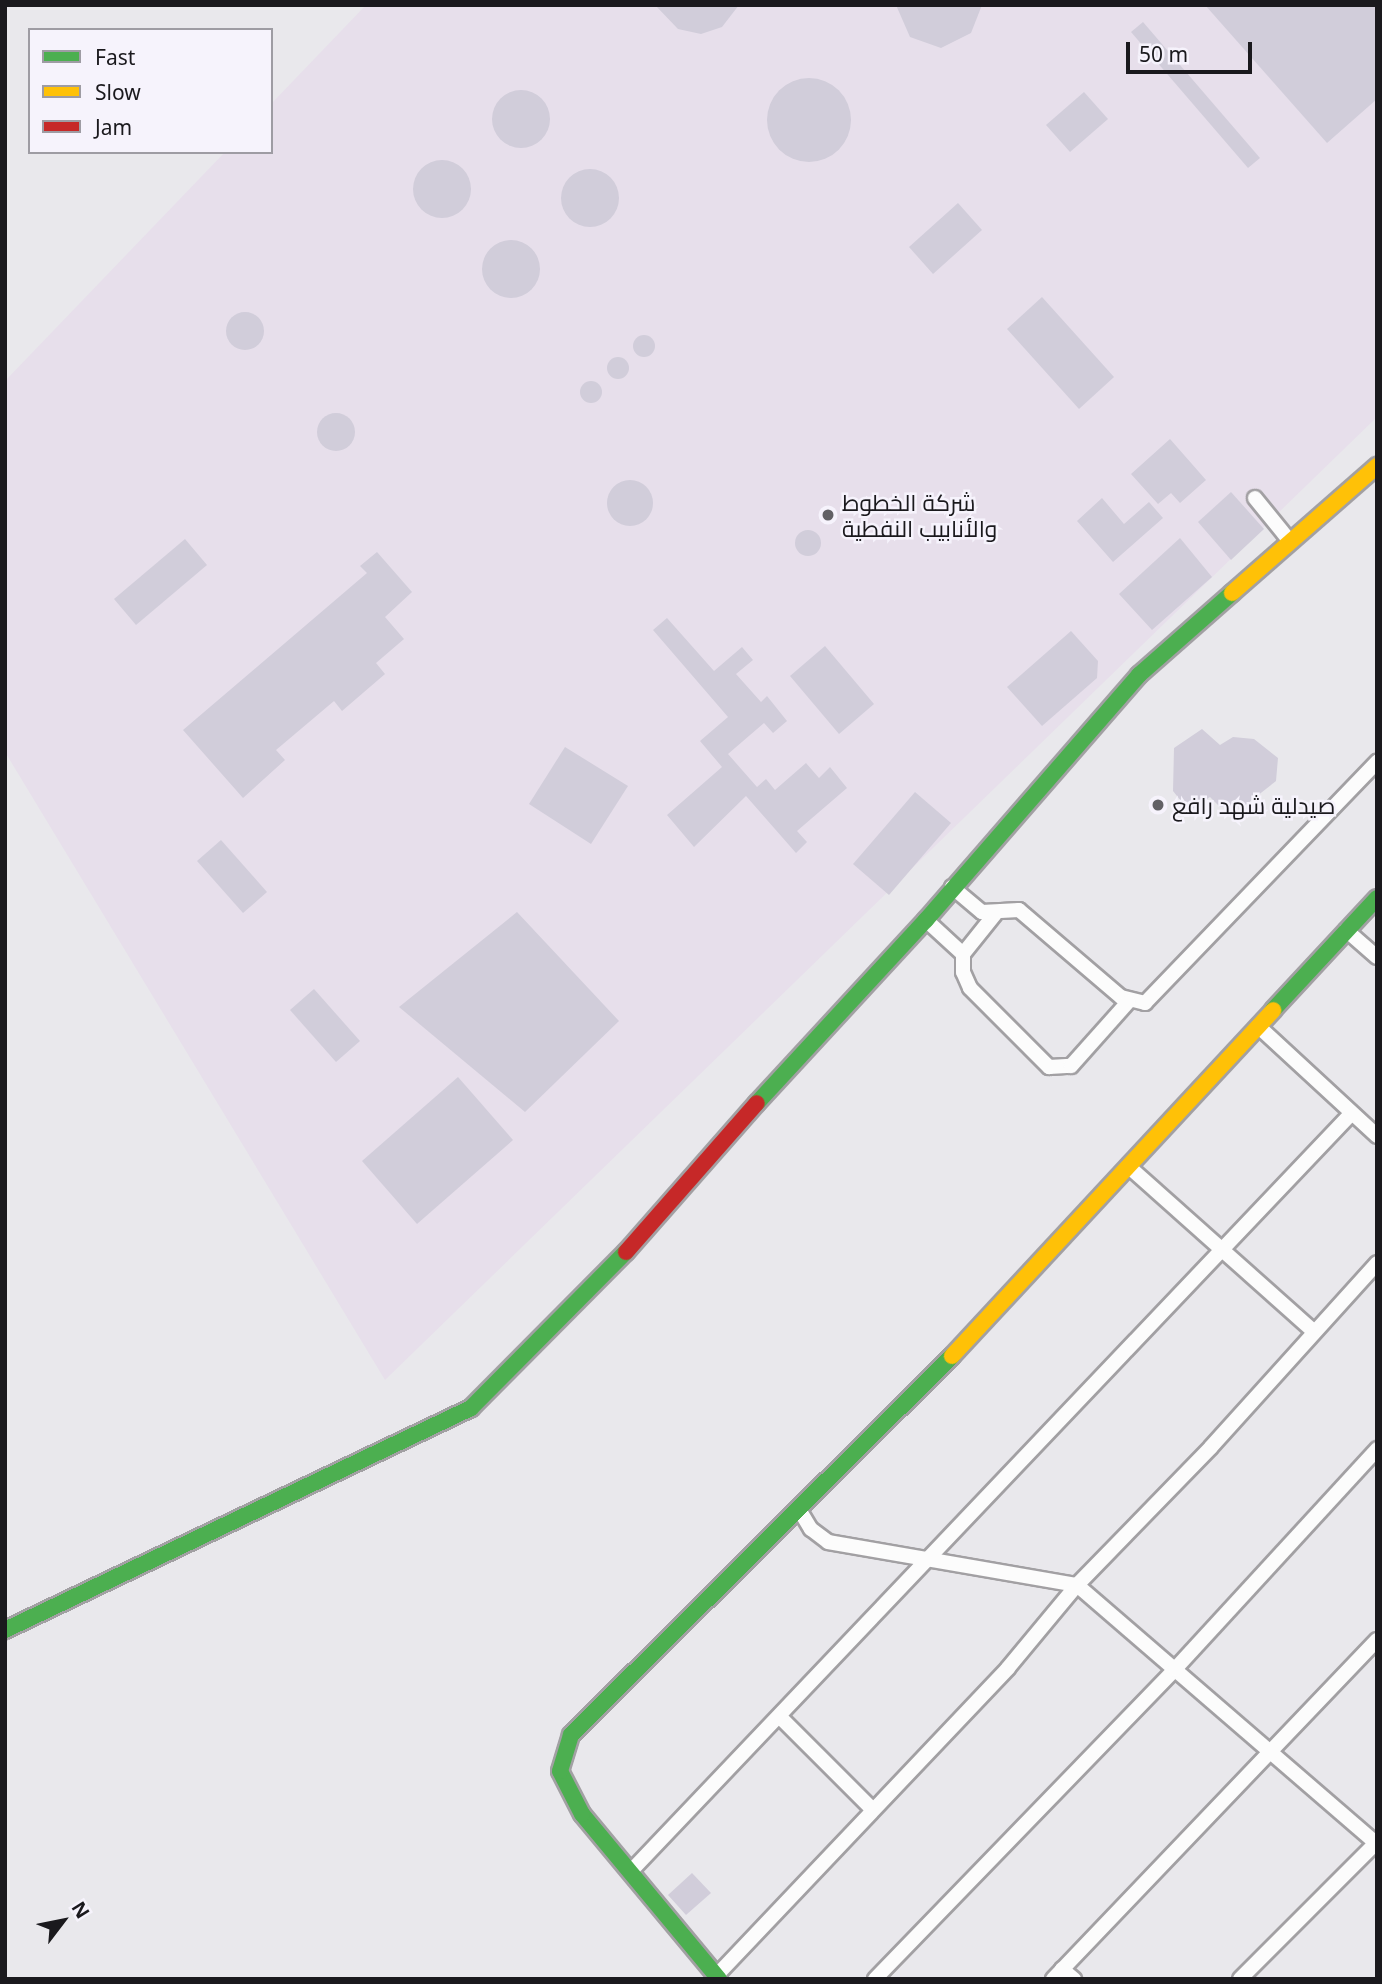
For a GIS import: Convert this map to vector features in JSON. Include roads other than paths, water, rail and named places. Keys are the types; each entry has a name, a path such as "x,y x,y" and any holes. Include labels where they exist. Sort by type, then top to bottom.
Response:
{"street":[{"path":"5,1630 471,1408 661,1217 738,1123 926,920 1139,675 1289,540 1377,466"},
{"path":"1255,498 1289,540"},
{"path":"995,914 963,954 963,972 970,988 1049,1067 1071,1066 1128,1002 1153,999 1377,762"},
{"path":"952,887 982,912 995,914 1019,910 1128,1002"},
{"path":"1377,898 1128,1166 800,1511 571,1735 560,1771 582,1814 632,1870 718,1977 870,1807 1008,1668 1077,1585 1377,1263"},
{"path":"926,920 963,954"},
{"path":"1346,930 1377,957"},
{"path":"1258,1026 1377,1136"},
{"path":"632,1870 930,1560 1351,1114"},
{"path":"1128,1166 1221,1252 1314,1332"},
{"path":"875,1979 1175,1669 1377,1449"},
{"path":"800,1511 811,1529 828,1542 930,1560 981,1564 1077,1585 1376,1843 1240,1979"},
{"path":"1063,1976 1269,1752 1377,1640"},
{"path":"780,1717 870,1807"}],"place":[{"name":"شركة الخطوط والأنابيب النفطية","path":"828,515"},
{"name":"صيدلية شهد رافع","path":"1158,805"}]}
